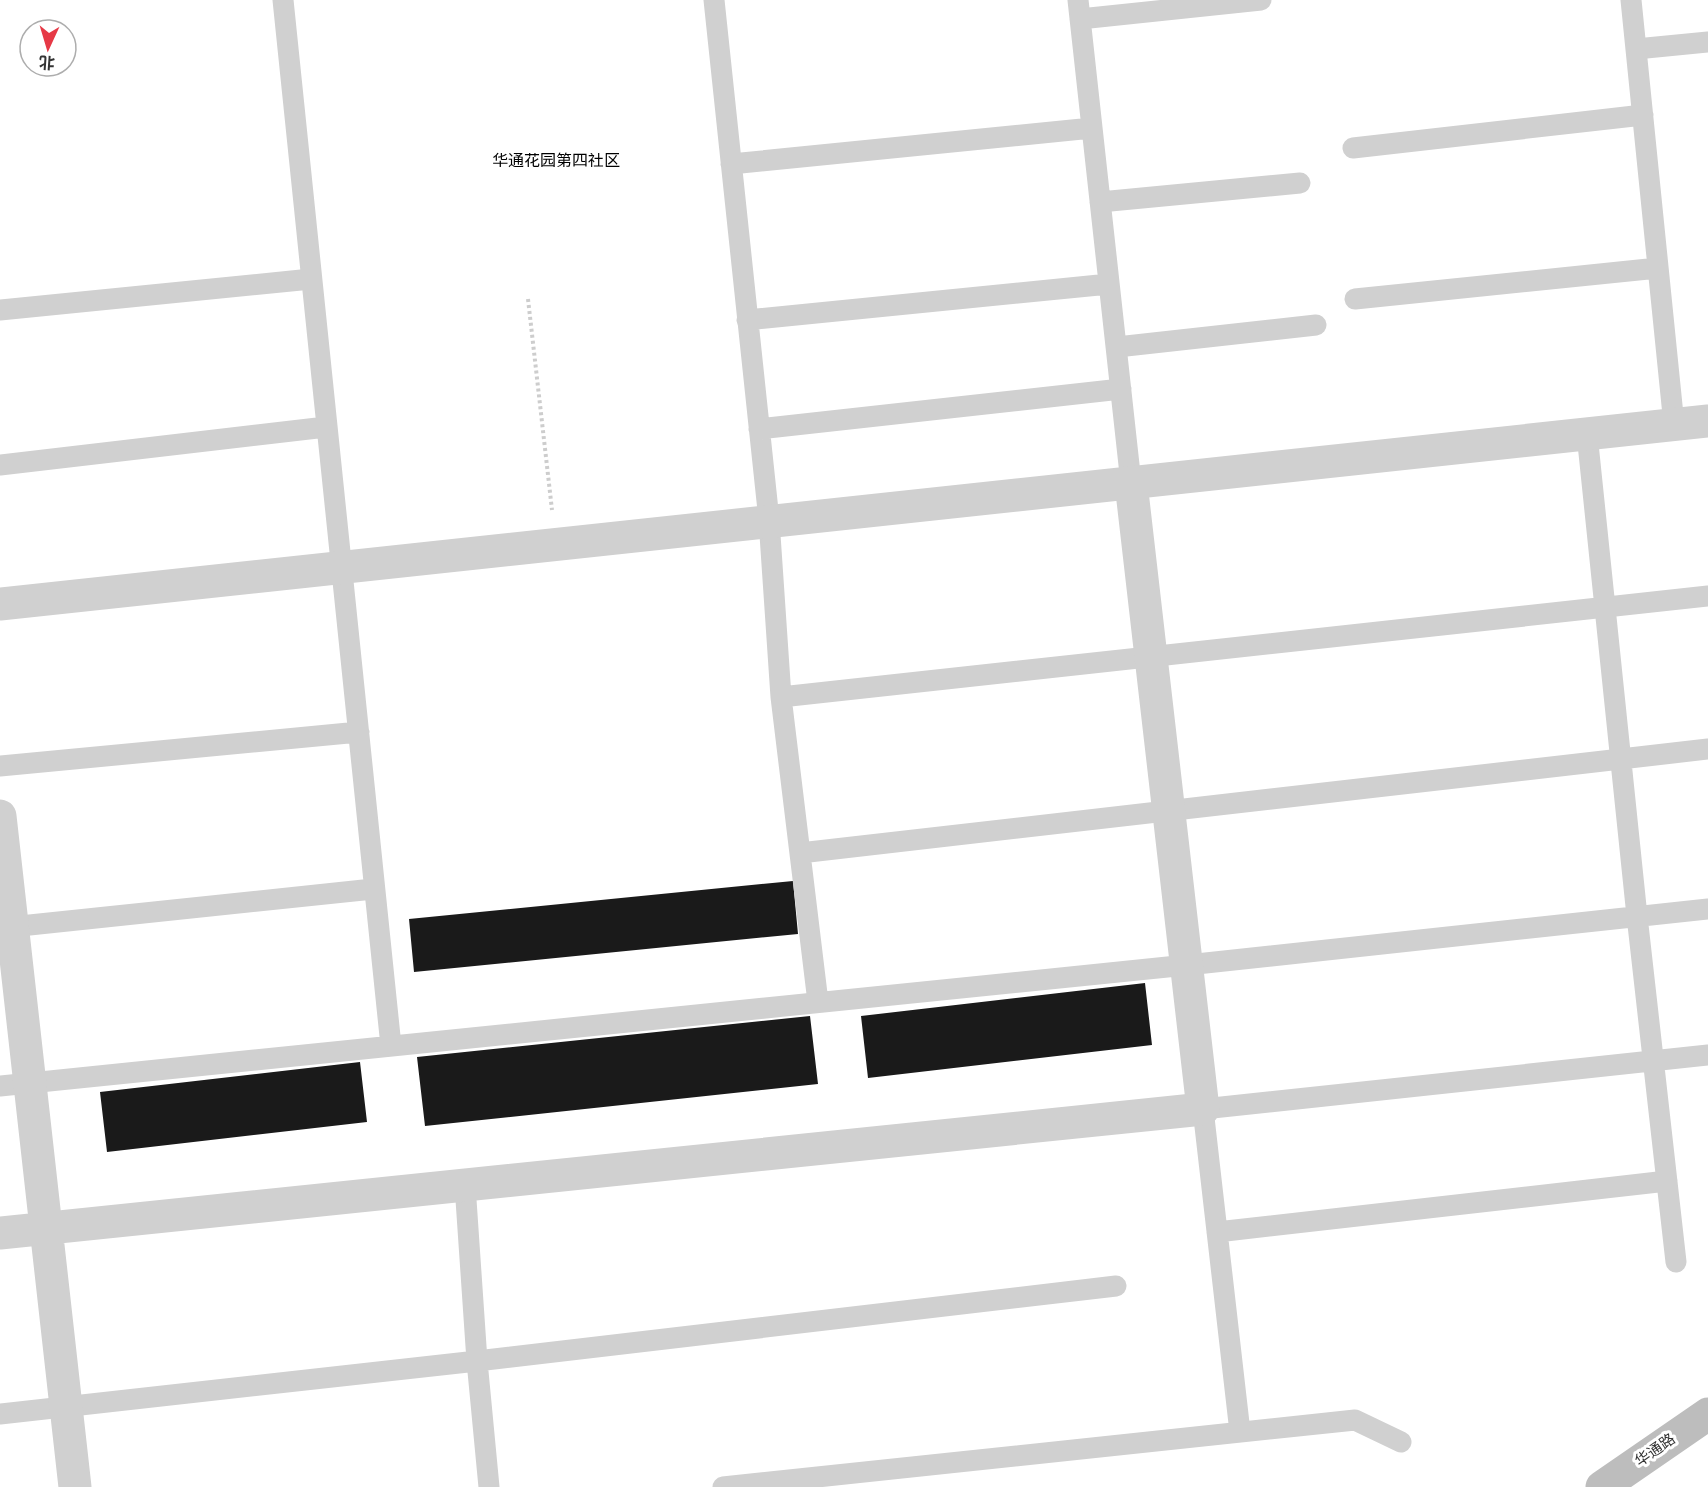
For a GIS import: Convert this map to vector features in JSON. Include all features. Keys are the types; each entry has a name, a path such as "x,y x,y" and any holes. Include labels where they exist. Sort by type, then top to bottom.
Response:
{"street":[{"path":"0,604 1708,421"},
{"path":"0,1233 1203,1109 1131,483"},
{"path":"0,816 15,1084 46,1228 75,1487"},
{"name":"华通路","path":"1602,1487 1708,1414"}],"lane":[{"path":"283,0 391,1046"},
{"path":"714,0 769,520 781,697 818,1002"},
{"path":"1131,483 1079,9 1261,0"},
{"path":"1631,0 1674,424"},
{"path":"1636,49 1708,42"},
{"path":"1353,148 1643,115"},
{"path":"731,164 1092,128"},
{"path":"1100,202 1300,183"},
{"path":"1355,299 1658,268"},
{"path":"0,310 311,279"},
{"path":"747,320 1109,284"},
{"path":"1117,347 1316,325"},
{"path":"759,429 1121,389"},
{"path":"0,465 326,427"},
{"path":"1587,434 1676,1262"},
{"path":"781,697 1708,596"},
{"path":"0,766 359,732"},
{"path":"800,853 1708,749"},
{"path":"6,928 374,889"},
{"path":"15,1084 1187,965 1708,909"},
{"path":"1240,1432 1203,1109 1708,1055"},
{"path":"1217,1232 1667,1181"},
{"path":"465,1185 477,1361 489,1487"},
{"path":"0,1414 1116,1286"},
{"path":"723,1487 889,1478 1240,1432 1355,1420 1401,1442"}],"path":[{"path":"528,299 556,543"}],"building":[{"path":"793,881 798,934 414,972 409,919"},
{"path":"1145,983 1152,1045 868,1078 861,1016"},
{"path":"810,1016 818,1084 425,1126 417,1057"},
{"path":"360,1062 367,1122 107,1152 100,1092"}],"district":[{"name":"华通花园第四社区","path":"556,160"}]}
